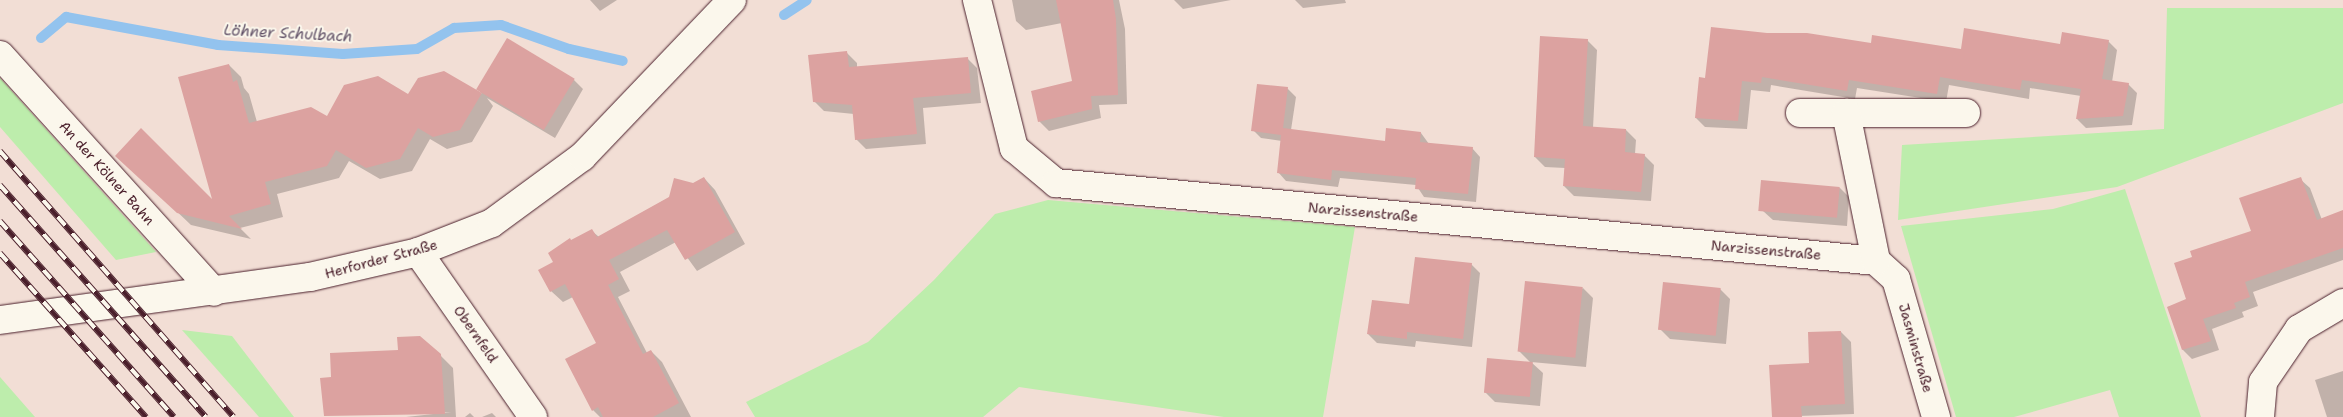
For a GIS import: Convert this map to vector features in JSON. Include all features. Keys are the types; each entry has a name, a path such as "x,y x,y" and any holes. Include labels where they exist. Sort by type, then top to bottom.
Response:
{"street":[{"name":"Herforder Straße","path":"0,320 214,292 310,277 418,252 492,223 582,157 732,0"},
{"name":"Narzissenstraße","path":"977,0 1014,148 1056,183 1876,260"},
{"name":"An der Kölner Bahn","path":"0,54 214,292"},
{"path":"1800,113 1966,114"},
{"path":"1846,113 1876,260"},
{"name":"Obernfeld","path":"418,252 534,417"},
{"name":"Jasminstraße","path":"1876,260 1896,279 1936,417"},
{"path":"2260,417 2264,382 2299,329 2343,303"}],"green space":[{"path":"2167,8 2343,8 2343,103 2117,187 1898,220 1902,145 2164,129"},
{"path":"0,78 156,252 116,260 0,127"},
{"path":"2125,189 2201,417 2119,417 2110,390 2014,417 1956,417 1901,226 2053,209"},
{"path":"1048,200 1355,227 1323,417 1224,417 1019,387 983,417 755,417 746,402 868,342 934,280 995,214"},
{"path":"182,330 232,336 294,417 259,417"},
{"path":"0,377 35,417 0,417"}],"building":[{"path":"1056,0 1113,0 1116,19 1118,95 1091,96 1092,109 1038,122 1031,91 1072,81"},
{"path":"1711,27 1767,33 1807,33 1871,43 1872,35 1961,49 1964,28 2060,44 2062,32 2109,40 2102,79 2129,83 2123,116 2076,119 2081,89 2022,80 2020,90 1940,77 1937,94 1849,80 1847,91 1762,77 1761,83 1742,81 1738,121 1695,118 1699,77 1705,78"},
{"path":"1540,36 1588,39 1583,126 1626,129 1625,152 1645,154 1641,192 1563,186 1565,159 1534,157"},
{"path":"507,38 575,79 544,130 476,89"},
{"path":"847,51 849,67 968,57 971,93 913,98 917,134 855,140 852,105 813,102 808,55"},
{"path":"229,64 233,82 237,80 249,123 311,107 327,116 344,85 378,76 408,94 418,78 444,71 482,93 460,130 433,137 418,128 400,159 366,168 336,150 327,166 265,182 271,204 229,216 242,229 177,213 115,156 141,128 212,199 178,77"},
{"path":"1257,84 1288,87 1283,128 1385,141 1386,128 1421,132 1420,142 1473,147 1468,194 1415,189 1416,178 1332,170 1331,180 1277,173 1281,135 1251,131"},
{"path":"704,177 735,232 685,260 667,230 609,260 619,279 608,285 643,354 651,350 679,403 653,417 603,417 598,407 592,411 565,359 596,343 565,284 550,292 538,270 553,262 548,253 570,238 571,240 592,229 597,237 669,197 674,178 693,183"},
{"path":"2301,177 2317,220 2343,210 2343,248 2245,282 2250,297 2234,303 2236,308 2203,319 2211,341 2182,350 2167,307 2186,299 2174,263 2192,257 2190,251 2251,231 2239,198"},
{"path":"1761,180 1840,187 1837,218 1758,211"},
{"path":"1415,257 1472,263 1463,339 1407,332 1407,339 1367,334 1372,300 1409,304"},
{"path":"1525,281 1583,287 1575,358 1518,352"},
{"path":"1663,282 1721,288 1716,336 1658,330"},
{"path":"1841,331 1845,404 1801,406 1802,417 1772,417 1769,365 1809,363 1808,332"},
{"path":"420,336 441,354 445,414 324,416 320,378 331,377 330,353 398,350 397,337"},
{"path":"1487,358 1533,362 1530,397 1484,393"}],"waterway":[{"path":"784,15 807,0"},
{"name":"Löhner Schulbach","path":"41,38 66,17 218,45 343,54 417,49 454,28 501,25 569,49 623,61"}],"railway":[{"path":"0,151 234,417"},
{"path":"0,185 206,417"},
{"path":"0,221 174,417"},
{"path":"0,253 146,417"}]}
